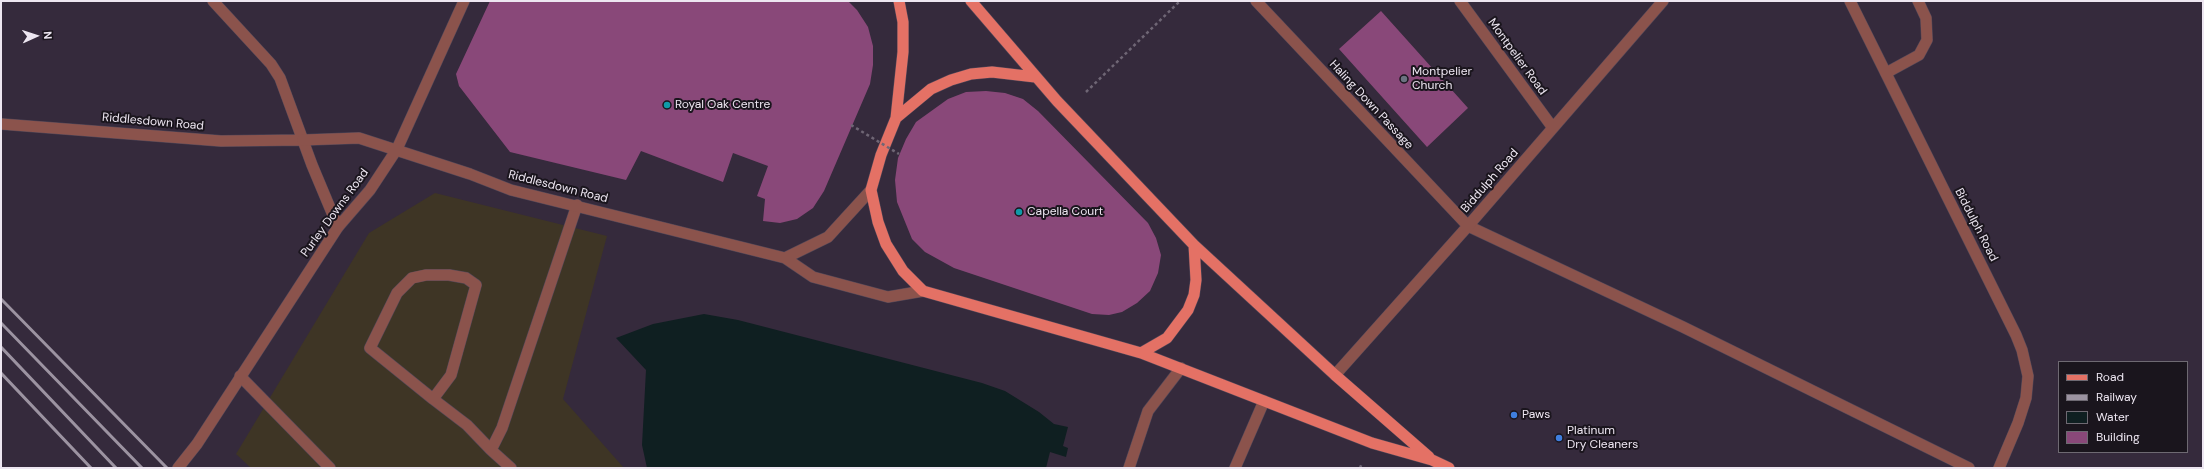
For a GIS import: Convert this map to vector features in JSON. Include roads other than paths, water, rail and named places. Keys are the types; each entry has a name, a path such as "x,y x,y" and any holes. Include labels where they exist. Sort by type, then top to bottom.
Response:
{"main road":[{"path":"899,1 903,22 903,52 896,118 880,155 871,190 878,222 886,244 903,271 924,291 1142,353 1372,443 1432,460 1449,468"},
{"path":"971,1 1035,77 1194,245 1335,374 1432,460"},
{"path":"896,118 931,89 951,80 971,74 992,72 1035,77"},
{"path":"1142,353 1167,338 1188,310 1194,295 1196,280 1194,245"}],"street":[{"path":"214,1 270,64 280,78 338,227"},
{"name":"Purley Downs Road","path":"178,468 200,438 338,227 370,190 397,149 464,1"},
{"name":"Haling Down Passage","path":"1256,1 1468,226"},
{"name":"Montpelier Road","path":"1460,1 1553,128"},
{"name":"Biddulph Road","path":"1335,374 1468,226 1663,1"},
{"name":"Biddulph Road","path":"1850,1 2022,350 2028,376 2026,398 2018,423 1998,468"},
{"path":"1886,73 1919,55 1927,40 1926,18 1918,1"},
{"name":"Riddlesdown Road","path":"1,124 221,141 359,138 397,149 511,190 577,205 785,258 813,277 888,297 924,291"},
{"path":"785,258 828,237 871,190"},
{"path":"491,450 502,428 577,205"},
{"path":"1468,226 1683,327 1969,468"},
{"path":"433,399 451,375 476,285 466,278 449,274 426,275 412,278 397,293 370,348 433,399 467,425 510,468"},
{"path":"1129,468 1148,411 1181,368"},
{"path":"240,376 330,468"},
{"path":"1235,468 1264,401"}],"water":[{"path":"704,314 738,320 982,383 1005,391 1039,412 1054,424 1068,427 1063,446 1068,448 1066,457 1050,452 1046,468 647,468 642,445 646,370 616,338 653,324"}],"railway":[{"path":"1,299 167,468"},
{"path":"1,323 142,468"},
{"path":"1,347 116,468"},
{"path":"1,373 91,468"}],"place":[{"name":"Montpelier Church","path":"1404,79"},
{"name":"Royal Oak Centre","path":"667,105"},
{"name":"Capella Court","path":"1019,212"},
{"name":"Paws","path":"1514,415"},
{"name":"Platinum Dry Cleaners","path":"1559,438"}]}
